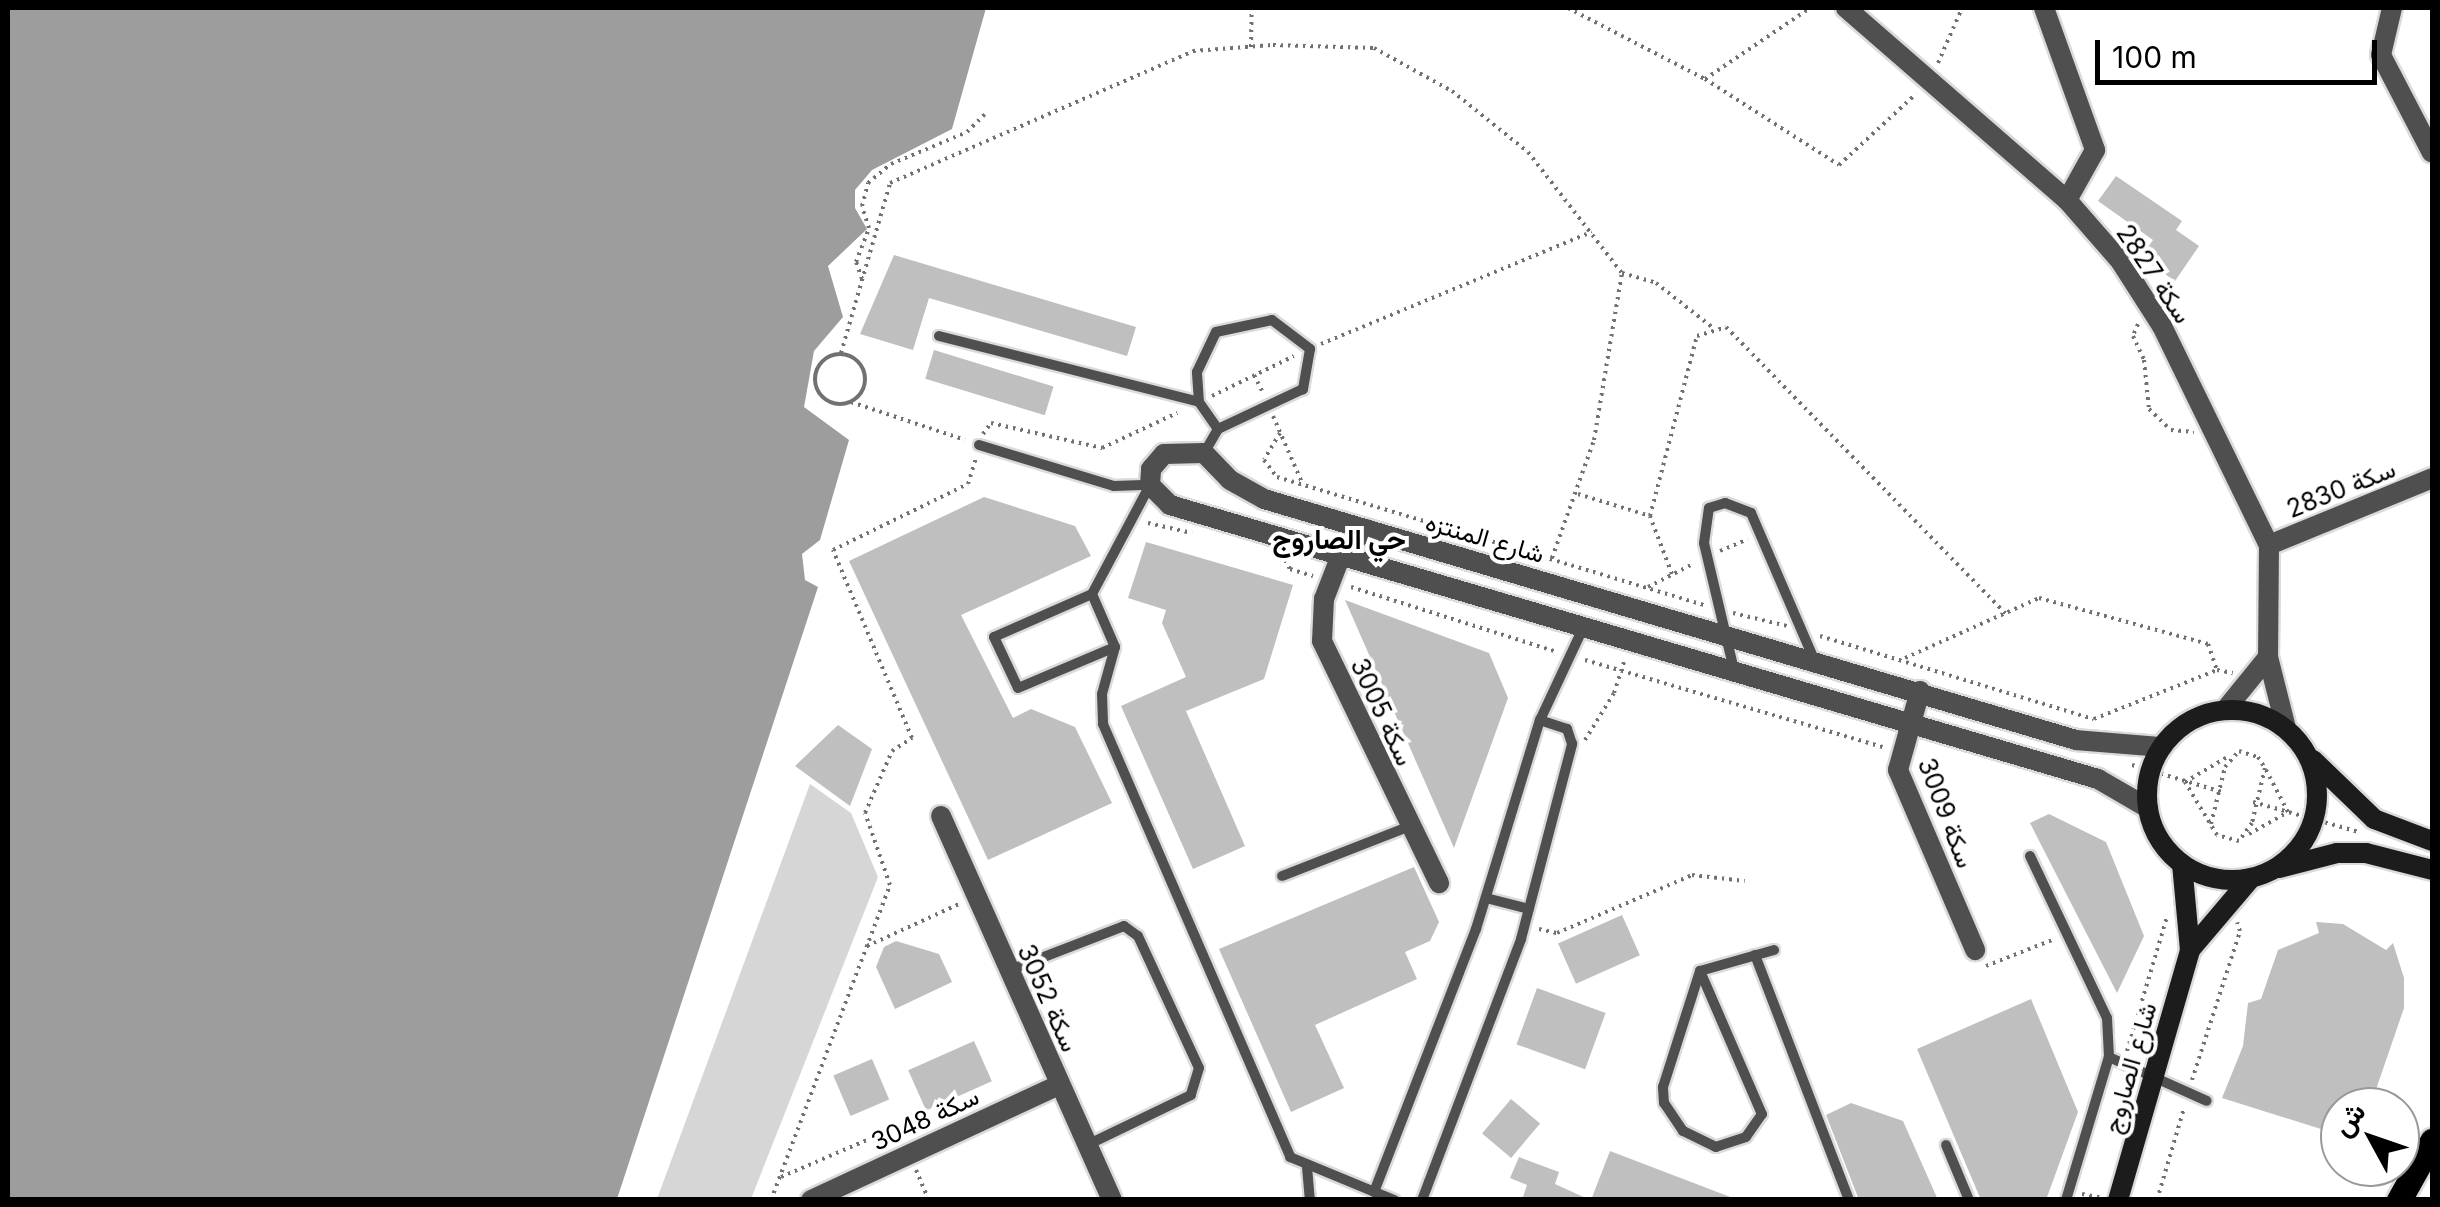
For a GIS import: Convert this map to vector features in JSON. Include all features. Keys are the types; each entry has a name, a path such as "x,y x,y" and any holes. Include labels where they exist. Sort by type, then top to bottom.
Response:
{"main road":[{"path":"2432,841 2374,820 2307,755 2286,728 2257,713 2226,710 2196,718 2141,768 2148,808 2160,840 2182,864 2216,879 2251,878 2352,852 2432,870"},
{"path":"2272,870 2301,845 2313,818 2317,791 2307,755"},
{"name":"شارع الصاروج","path":"2118,1200 2190,950 2182,864"},
{"name":"شارع الصاروج","path":"2190,950 2251,878"},
{"path":"2398,1200 2432,1141"}],"street":[{"name":"سكة 2827","path":"1846,8 2067,200 2156,316 2270,553 2268,656 2286,728"},
{"path":"2044,8 2095,150 2067,200"},
{"path":"2392,8 2381,54 2422,121 2431,157"},
{"path":"1204,454 1164,454 1151,469 1150,486 1170,505 2098,780 2148,808"},
{"name":"شارع المنتزه","path":"1204,454 1230,480 1298,510 2099,746 2162,747"},
{"name":"سكة 2830","path":"2270,553 2432,478"},
{"path":"1341,555 1366,529"},
{"path":"1434,582 1444,552"},
{"name":"سكة 3005","path":"1341,555 1324,599 1322,641 1408,827 1439,883"},
{"path":"2226,710 2268,656"},
{"name":"سكة 3009","path":"1920,691 1898,770 1979,958"},
{"name":"سكة 3052","path":"941,816 1112,1200"},
{"name":"سكة 3048","path":"812,1200 1059,1085"}],"lane":[{"path":"1204,454 1218,430 1304,390 1310,349 1272,320 1216,332 1196,372 1199,402 1218,430"},
{"path":"939,336 1199,402"},
{"path":"979,445 1114,486 1150,486 1092,594 994,637 1018,688 1115,647"},
{"path":"1734,672 1705,525 1710,508 1740,504 1751,513 1815,661"},
{"path":"1092,594 1115,647 1102,694 1103,724 1290,1157 1394,1200"},
{"path":"1374,1192 1486,898 1540,720 1584,627"},
{"path":"1422,1200 1529,909 1572,744 1567,729 1540,720"},
{"path":"1282,876 1408,827"},
{"path":"2030,856 2064,935 2107,1018 2109,1057 2066,1200"},
{"path":"1486,898 1529,909"},
{"path":"1009,970 1124,926 1138,936 1199,1068 1190,1095 1087,1145"},
{"path":"1700,971 1774,950"},
{"path":"1755,954 1849,1200"},
{"path":"1700,971 1762,1114 1746,1137 1716,1147 1682,1131 1663,1087 1700,971"},
{"path":"2109,1057 2207,1100"},
{"path":"1946,1145 1969,1200"},
{"path":"1307,1167 1310,1200"}],"path":[{"path":"1252,8 1252,47"},
{"path":"1568,8 1706,79 1839,166 1931,80 1962,8"},
{"path":"1706,79 1810,8"},
{"path":"841,354 890,183 1132,73 1193,51 1252,47 1374,48 1408,64 1528,152 1622,273 1656,282 1712,326 1733,331 2004,613"},
{"path":"862,279 856,262 868,228 862,206 868,183 892,164 967,132 985,114"},
{"path":"772,1200 890,878 864,818 892,751 912,734 833,550 968,484 979,445 991,424 1107,447 1310,349 1592,232"},
{"path":"1543,581 1578,494 1622,273"},
{"path":"2156,316 2133,330 2144,360 2149,409 2171,430 2199,433 2204,442"},
{"path":"1672,574 1650,516 1693,346 1712,326"},
{"path":"850,402 863,390 865,374 857,360 841,354 820,364 817,388 834,404 850,402 979,445"},
{"path":"1254,375 1304,487 1298,510"},
{"path":"1280,434 1264,460 1277,477 1304,487 2094,718 2217,670 2248,682"},
{"path":"1578,494 1650,516"},
{"path":"1902,660 2004,613 2048,600 2205,642 2217,670"},
{"path":"2186,782 2239,751 2258,757 2288,812"},
{"path":"2211,824 2229,756"},
{"path":"2141,768 2222,792"},
{"path":"2249,834 2253,802 2265,768"},
{"path":"2186,782 2217,836 2239,841 2288,812"},
{"path":"2253,802 2364,834"},
{"path":"1540,928 1557,933 1692,875 1744,881"},
{"path":"868,946 976,896"},
{"path":"2157,1200 2240,931 2224,910"},
{"path":"1979,958 2064,935"},
{"path":"781,1177 882,1133 899,1175 916,1169 929,1200"}],"shaded area":[{"path":"8,8 986,8 952,129 872,170 855,190 855,208 867,229 828,266 843,317 814,351 804,407 849,440 820,540 802,554 805,580 818,587 617,1199 8,1199"},
{"path":"810,784 851,813 878,877 751,1199 657,1199"}],"building":[{"path":"2116,176 2182,221 2176,230 2199,246 2175,281 2141,257 2153,240 2098,201"},
{"path":"894,255 1136,327 1127,356 929,298 913,350 860,334"},
{"path":"934,350 1054,387 1045,415 925,379"},
{"path":"984,497 1075,526 1091,556 961,615 1013,718 1031,709 1075,727 1112,803 988,860 849,561"},
{"path":"1146,542 1293,585 1264,679 1186,711 1245,846 1193,869 1121,706 1186,677 1162,623 1166,610 1128,598"},
{"path":"1345,600 1489,653 1508,698 1454,848"},
{"path":"838,725 872,749 850,806 795,766"},
{"path":"2049,814 2106,842 2144,936 2117,993 2030,823"},
{"path":"1414,867 1439,922 1430,941 1405,952 1417,979 1315,1025 1344,1088 1291,1112 1219,949"},
{"path":"1622,915 1640,955 1576,984 1558,943"},
{"path":"2316,922 2343,924 2386,950 2393,943 2404,978 2404,1008 2377,1087 2320,1087 2320,1129 2222,1098 2243,1046 2248,1003 2261,999 2278,950 2319,933"},
{"path":"896,941 939,954 952,982 895,1009 876,967 884,947"},
{"path":"1537,988 1606,1013 1585,1069 1516,1044"},
{"path":"2031,999 2078,1112 2046,1200 1981,1200 1917,1049"},
{"path":"974,1041 992,1081 926,1110 908,1070"},
{"path":"872,1059 889,1100 851,1116 833,1075"},
{"path":"1511,1099 1540,1123 1511,1158 1482,1133"},
{"path":"1851,1103 1903,1121 1938,1200 1859,1200 1826,1115"},
{"path":"1610,1151 1733,1198 1733,1200 1591,1200"},
{"path":"1519,1157 1559,1172 1555,1184 1590,1200 1522,1200 1527,1185 1510,1178"}],"district":[{"name":"حي الصاروج","path":"1339,539"}]}
